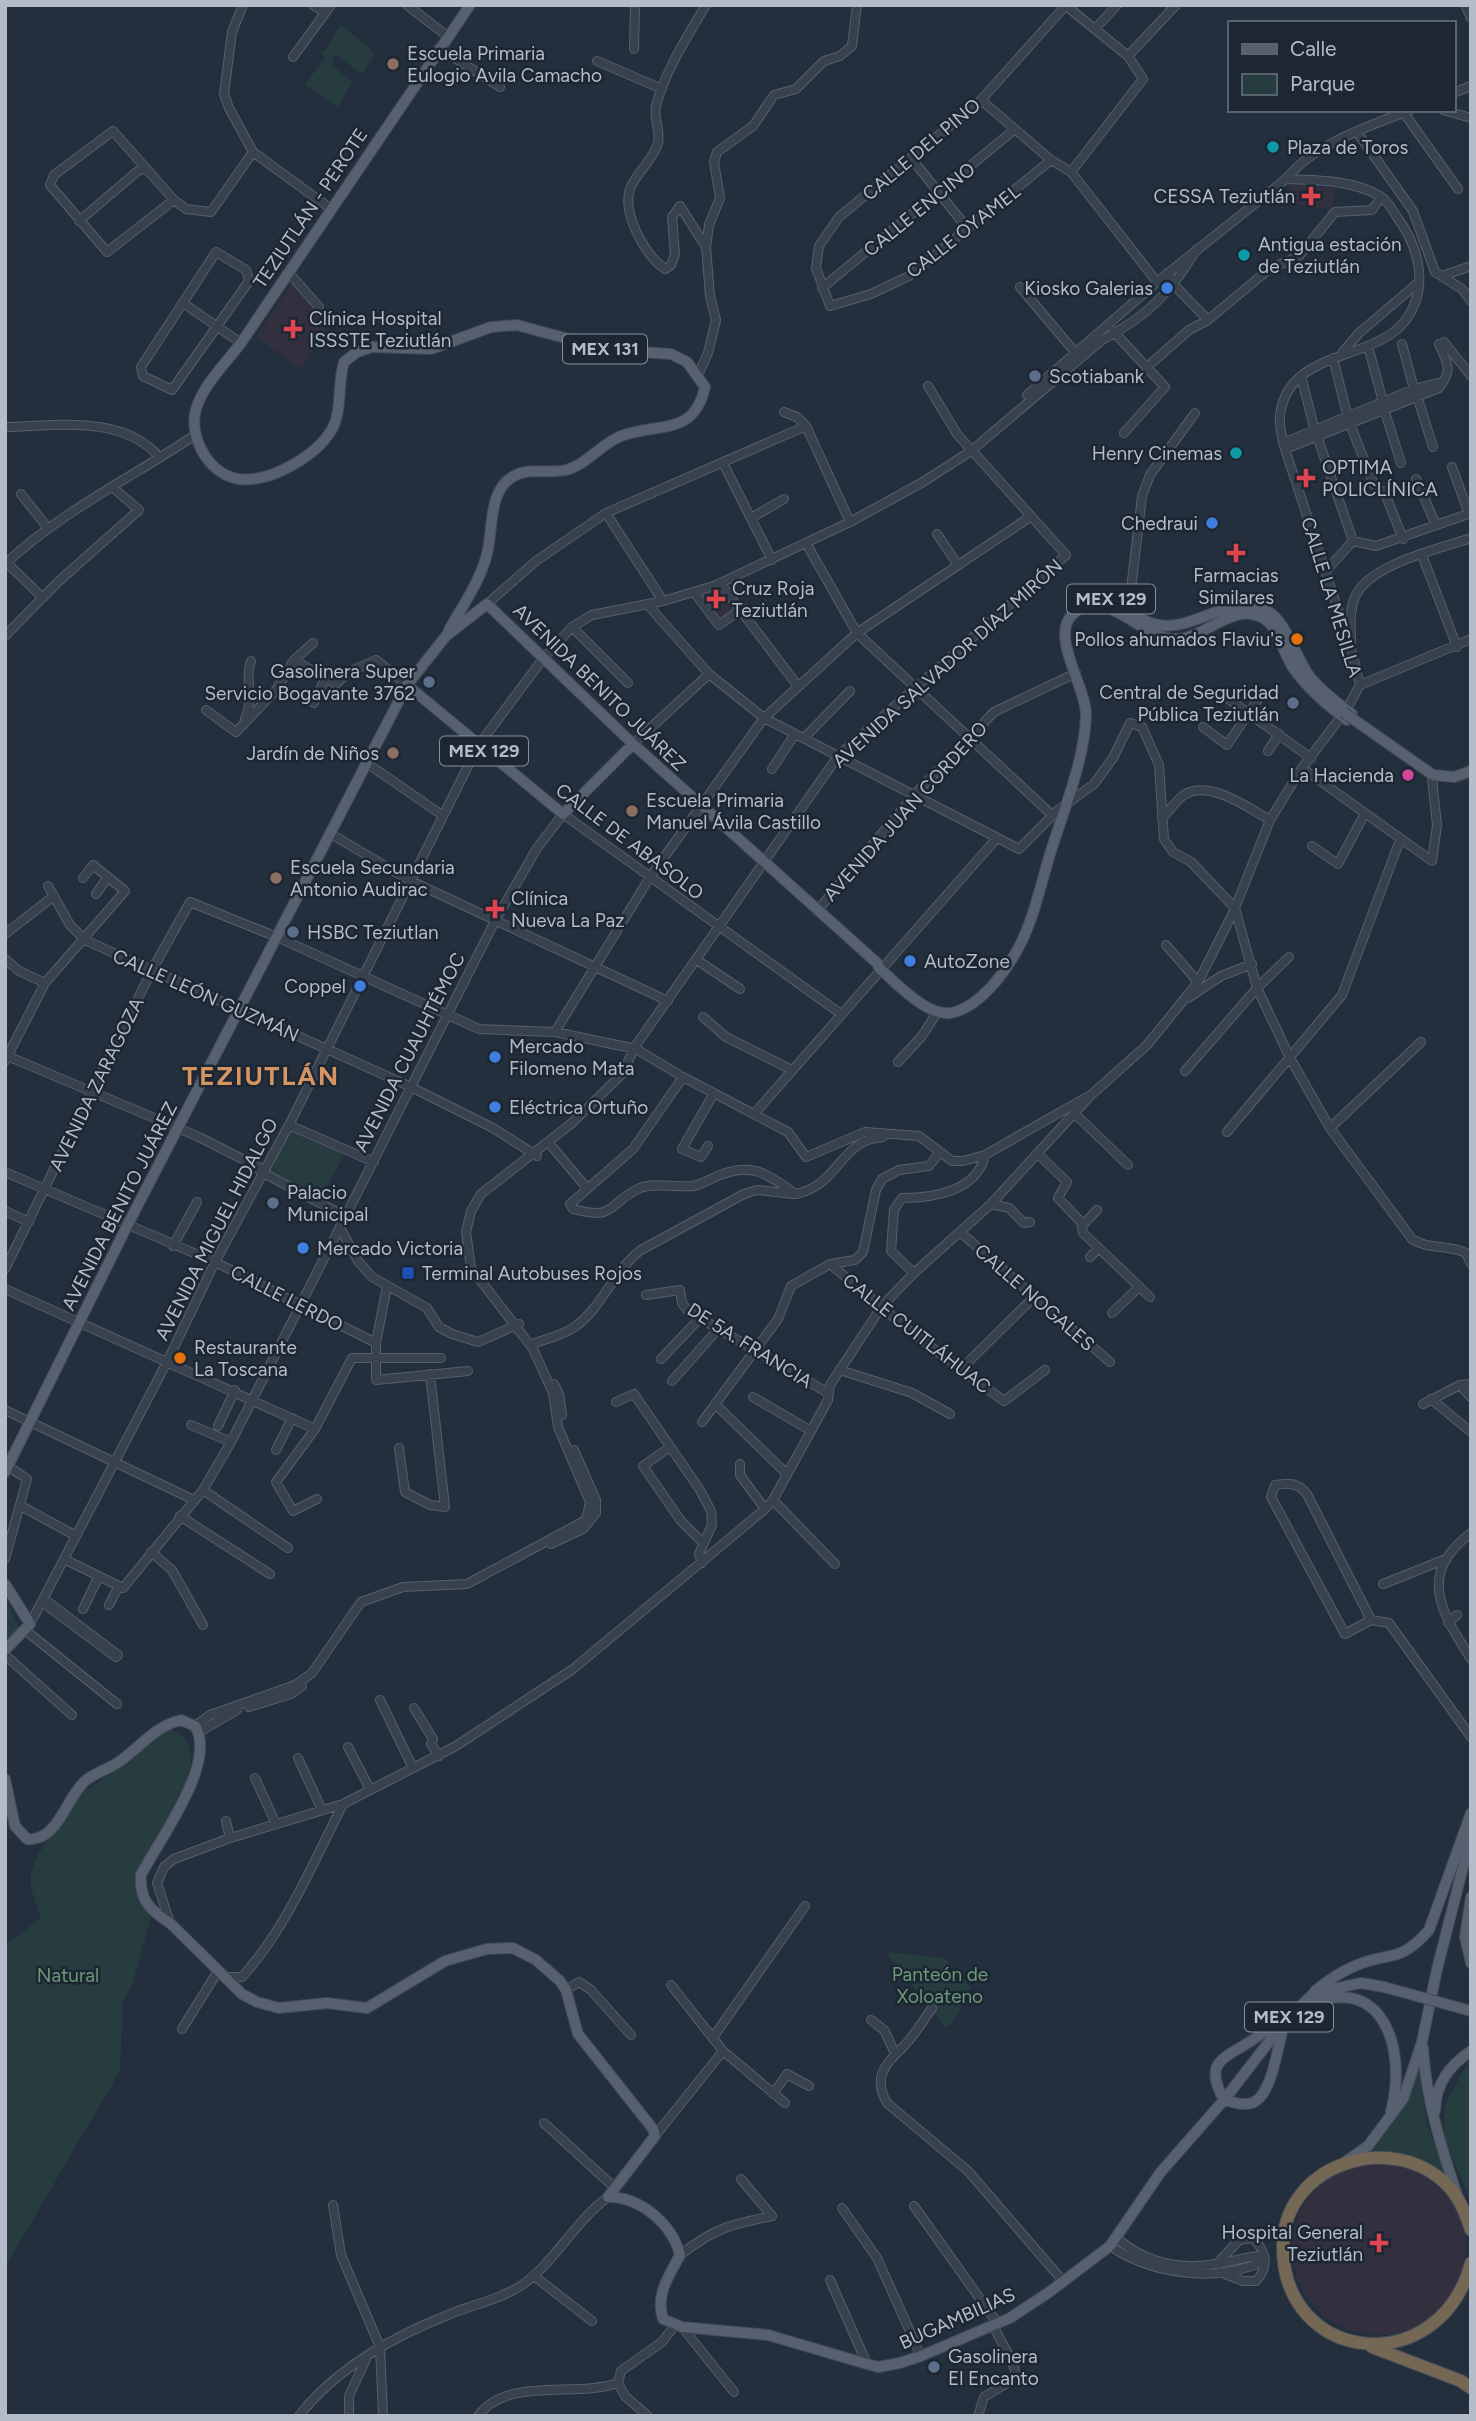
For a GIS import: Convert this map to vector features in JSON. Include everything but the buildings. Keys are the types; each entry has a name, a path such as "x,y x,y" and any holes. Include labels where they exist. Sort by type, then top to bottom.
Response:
{"highway":[{"path":"1471,2230 1458,2199 1434,2175 1406,2161 1382,2156 1345,2162 1313,2182 1299,2199 1287,2224 1283,2245 1286,2268 1294,2294 1310,2315 1338,2336 1461,2381 1471,2388"},
{"path":"1361,2344 1390,2344 1427,2330 1447,2312 1464,2287 1471,2263"}],"main road":[{"name":"TEZIUTLÁN - PEROTE","path":"195,435 194,422 200,400 470,5"},
{"name":"MEX 131","path":"195,435 203,455 231,476 248,478 276,472 304,457 322,443 333,428 344,362 357,352 372,347 431,349 491,327 517,325 608,350 671,354 687,362 698,375"},
{"path":"446,636 488,551 494,505 505,483 514,475 532,471 570,469 621,436 676,425 689,418 697,411 705,387 698,375"},
{"name":"AVENIDA BENITO JUÁREZ","path":"7,1469 128,1224 368,765 407,685 446,636 487,604 542,660 701,807 817,911 932,1007"},
{"name":"MEX 129","path":"932,1007 954,1013 967,1006 1003,974 1026,934 1086,715 1083,693 1074,675 1064,633 1072,615 1089,605 1107,606 1128,613 1177,639 1242,613 1262,617 1273,626 1288,659 1305,684 1432,778"},
{"name":"MEX 129","path":"1150,627 1168,632 1189,631 1246,607 1264,612 1276,622 1292,659 1323,695 1416,764 1442,777 1454,777 1471,771"},
{"name":"CALLE DE ABASOLO","path":"407,685 563,814"},
{"name":"MEX 129","path":"1344,713 1434,772 1451,774 1471,771"},
{"name":"AVENIDA CUAUHTÉMOC","path":"563,814 633,744"},
{"path":"1432,778 1452,781 1471,771"},
{"path":"5,1584 27,1627"},
{"name":"AVENIDA MIGUEL HIDALGO","path":"5,1653 27,1627"},
{"path":"5,1779 15,1826 27,1839 37,1840 47,1835 86,1781 122,1761 155,1731 168,1723 181,1720 197,1729 200,1758 190,1788 141,1875 140,1889 146,1904 171,1924 242,1994 257,2003 279,2008 327,2003 367,2008 445,1961 500,1947 522,1951 566,1990 578,2034 648,2120 655,2136 611,2193 646,2207 667,2230 680,2255"},
{"path":"1314,1993 1359,1965 1395,1958 1415,1946 1429,1930 1471,1814"},
{"path":"1345,2162 1368,2146 1388,2123 1403,2099 1422,2042 1437,1969 1471,1836"},
{"path":"1471,1897 1465,1937 1471,1963"},
{"name":"MEX 129","path":"1224,2101 1289,2018 1314,1993 1361,1983 1471,2011"},
{"path":"1289,2018 1265,2092 1254,2103 1224,2101 1215,2084 1216,2065 1227,2053 1311,2004 1360,2000 1383,2017 1393,2043 1397,2088 1388,2123"},
{"path":"1422,2042 1425,2085 1458,2199"},
{"path":"1435,2127 1438,2088 1455,2063 1471,2051"},
{"name":"BUGAMBILIAS","path":"680,2255 662,2291 658,2306 663,2319 678,2326 768,2335 878,2367 900,2363 1010,2318 1113,2241 1160,2174 1224,2101"}],"street":[{"path":"243,5 232,32 225,94 253,152 331,209"},
{"path":"313,5 323,12"},
{"path":"293,57 323,12 331,5"},
{"path":"407,5 447,36"},
{"path":"634,50 635,5"},
{"path":"706,5 662,89 655,108 659,139 654,155 630,190 630,211 646,249 665,269 671,265 675,254 672,217 680,206 706,247"},
{"path":"698,375 708,353 716,320 710,296 706,247 709,225 720,198 714,162 717,152 753,126 774,95 796,89 824,61 840,56 852,46 857,5"},
{"path":"1096,28 1117,5"},
{"path":"1128,56 1176,5"},
{"path":"1465,5 1471,18"},
{"path":"1065,6 1128,56 1143,79 1071,172"},
{"name":"CALLE DEL PINO","path":"830,306 816,268 820,246 839,217 981,100 1065,6"},
{"path":"439,48 500,87"},
{"path":"597,61 662,89"},
{"path":"981,100 1051,160 1071,172 1157,282"},
{"name":"AVENIDA MIGUEL HIDALGO","path":"1005,421 1015,406 1074,352 1108,327 1167,273 1286,179 1300,163 1357,132 1405,112"},
{"path":"1408,112 1458,189"},
{"path":"1450,112 1471,118"},
{"name":"CALLE ENCINO","path":"822,288 1015,129"},
{"path":"174,200 107,252 50,185 54,175 109,132 118,133 174,200 186,209 211,212 253,152"},
{"path":"1357,132 1413,211 1421,252 1435,272 1462,289 1471,301"},
{"path":"911,158 938,195 968,229"},
{"name":"CALLE OYAMEL","path":"830,306 871,294 909,275 1051,160"},
{"path":"79,221 139,170 147,169"},
{"path":"1147,367 1189,330 1208,320 1268,270 1299,257 1335,212 1372,210 1381,197 1353,186 1286,179"},
{"name":"CALLE LA MESILLA","path":"1090,1096 1147,1045 1198,982 1235,908 1269,820 1302,768 1344,713 1360,685 1352,652 1284,446 1279,418 1283,404 1301,376 1318,363 1398,330 1413,309 1419,282 1421,252 1381,197"},
{"name":"AVENIDA MIGUEL HIDALGO","path":"27,1627 167,1362 215,1262 289,1125 360,977 478,746 542,660 572,627 592,615 663,601 721,582 850,522 971,452 1102,340 1115,333 1175,286 1196,250"},
{"path":"216,252 250,275 249,281 172,390 141,372 141,367 183,303 216,252"},
{"path":"1442,276 1471,265"},
{"path":"289,273 319,307"},
{"path":"1167,273 1175,286 1208,320"},
{"path":"1374,485 1349,421 1336,357 1359,333 1419,282"},
{"path":"1020,287 1074,352"},
{"path":"183,303 241,343"},
{"path":"1108,327 1165,387 1124,433"},
{"path":"1284,446 1441,385 1447,380 1449,368 1442,343 1471,376"},
{"path":"1402,344 1433,447"},
{"path":"1367,345 1401,463"},
{"path":"1449,368 1458,363"},
{"path":"1301,376 1316,435 1353,541"},
{"path":"555,1032 650,877 764,718 798,684 857,633 1030,517 971,452 928,386"},
{"path":"784,412 797,417 806,426 850,522"},
{"path":"1128,613 1142,496 1150,475 1195,414"},
{"name":"AVENIDA BENITO JUÁREZ","path":"487,604 536,561 606,513 806,426"},
{"path":"5,427 103,427 145,443 160,458"},
{"path":"43,598 6,563 47,527 195,435"},
{"path":"723,463 772,560"},
{"path":"1353,541 1376,546 1403,539 1470,513 1452,467"},
{"path":"1416,479 1436,525"},
{"path":"5,636 139,510 112,487"},
{"path":"1384,491 1403,539"},
{"path":"22,494 47,527"},
{"path":"751,518 784,499"},
{"path":"606,513 663,601"},
{"name":"AVENIDA SALVADOR DÍAZ MIRÓN","path":"519,1325 471,1268 466,1231 471,1211 481,1194 536,1155 623,1073 635,1048 838,756 1066,555 1030,517"},
{"path":"937,534 958,565"},
{"path":"1352,652 1351,617 1355,597 1376,573 1471,538"},
{"path":"1325,572 1353,541"},
{"path":"806,543 857,633 967,737 1058,810"},
{"path":"1422,555 1457,647"},
{"path":"721,582 798,684"},
{"path":"695,592 719,624 741,608"},
{"path":"647,604 709,674 764,718 1019,849 1058,810 1094,784 1113,758 1125,728 1130,723 1136,723 1146,732 1159,765 1164,839 1173,852 1191,862 1235,908 1257,988 1290,1058 1330,1128 1412,1239 1421,1245 1454,1247 1468,1252 1471,1264"},
{"path":"572,627 628,683"},
{"path":"1360,685 1471,639"},
{"path":"206,710 236,732 276,690 294,660 313,643"},
{"path":"294,660 336,684 349,672 376,660 407,685"},
{"path":"244,722 251,699 247,673 251,661"},
{"name":"AVENIDA CUAUHTÉMOC","path":"633,744 709,674"},
{"name":"AVENIDA JUAN CORDERO","path":"817,911 915,794 994,712 1074,675"},
{"path":"314,703 325,679"},
{"path":"804,738 850,691"},
{"path":"1220,693 1311,758"},
{"path":"1203,727 1227,745 1261,695"},
{"path":"772,769 794,734"},
{"path":"1268,751 1279,734"},
{"path":"368,765 442,815"},
{"path":"1302,768 1364,815 1432,861 1437,825 1432,778"},
{"path":"1162,819 1182,796 1194,790 1226,797 1269,820"},
{"name":"AVENIDA CUAUHTÉMOC","path":"109,1605 121,1587 203,1490 231,1442 299,1303 346,1217 495,921 537,848 563,814"},
{"name":"CALLE DE ABASOLO","path":"563,814 719,929 841,1014"},
{"path":"1312,846 1338,864 1364,815"},
{"path":"331,834 409,880 668,1002"},
{"path":"754,1114 880,965 997,838"},
{"path":"1227,1132 1342,995 1400,840"},
{"path":"83,878 93,865 125,891 45,984 6,1057 178,1129 263,1171 346,1217"},
{"path":"96,894 108,877"},
{"path":"5,933 51,892 71,925 85,940"},
{"name":"AVENIDA ZARAGOZA","path":"5,1269 152,970 190,902 277,937"},
{"path":"277,937 479,1029 555,1032 635,1048 683,1077 788,1132 806,1157 865,1132 919,1136 953,1161 985,1156 1090,1096"},
{"name":"CALLE LEÓN GUZMÁN","path":"85,940 411,1087 493,1128 536,1155"},
{"path":"1166,945 1198,982"},
{"path":"1185,1071 1257,988 1289,957"},
{"path":"5,960 19,971 45,984"},
{"path":"697,960 740,989"},
{"path":"1182,1002 1221,976 1252,964"},
{"path":"898,1062 922,1036 932,1007"},
{"path":"703,1017 726,1037 792,1070"},
{"path":"1330,1128 1421,1042"},
{"path":"683,1077 633,1149 586,1186 570,1204 573,1209 596,1215 609,1212 643,1187 696,1186 724,1173 746,1169 759,1170 796,1194"},
{"path":"708,1146 701,1157 682,1149 714,1093"},
{"path":"171,1924 158,1883 164,1867 174,1859 230,1838 343,1804 439,1756 573,1669 765,1509 773,1500 811,1431 840,1370 882,1306 914,1273 991,1204 1090,1096"},
{"path":"1074,1113 1128,1165"},
{"path":"289,1125 374,1162"},
{"path":"535,1343 564,1334 581,1322 629,1259 641,1250 744,1194 757,1190 796,1194 822,1182 855,1144 874,1138 919,1136"},
{"path":"549,1143 586,1186"},
{"path":"702,1422 778,1319 791,1286 830,1264 855,1260 863,1252 876,1190 882,1179 898,1170 929,1166 940,1152"},
{"path":"1039,1154 1067,1182 1058,1198 1082,1226 1083,1233 1150,1297"},
{"path":"914,1273 891,1251 894,1210 902,1198 930,1199 960,1186 975,1175 985,1156"},
{"name":"CALLE LERDO","path":"5,1172 215,1262 376,1343"},
{"path":"173,1246 197,1202"},
{"path":"991,1204 1009,1208 1024,1223 1030,1222"},
{"path":"1082,1226 1097,1210"},
{"path":"5,1211 29,1222"},
{"path":"340,1228 358,1261 372,1277 427,1308 439,1327 478,1342 519,1325"},
{"name":"CALLE NOGALES","path":"961,1232 1110,1362"},
{"path":"1090,1256 1099,1248"},
{"name":"CALLE CUITLÁHUAC","path":"830,1264 915,1335 1004,1401 1045,1370"},
{"path":"387,1286 376,1343 376,1380 468,1371"},
{"path":"1112,1314 1139,1287"},
{"path":"5,1289 253,1398 315,1429"},
{"name":"DE 5A. FRANCIA","path":"646,1295 680,1290 682,1303 701,1317 828,1393"},
{"path":"962,1368 1034,1297"},
{"path":"661,1359 701,1317"},
{"path":"197,1729 234,1711 299,1689 311,1680 354,1617 367,1605 407,1590 444,1591 468,1588 583,1528 592,1520 596,1500 562,1424 559,1394 535,1343 519,1325"},
{"path":"197,1729 210,1715 295,1685 312,1673 361,1602 403,1587 467,1584 586,1520 590,1503 558,1427 553,1393 519,1325"},
{"path":"672,1381 719,1328"},
{"path":"317,1499 293,1511 276,1482 315,1429 352,1358 441,1359"},
{"path":"840,1370 912,1394 950,1414"},
{"path":"399,1448 405,1492 430,1505 445,1507 430,1374"},
{"path":"1471,1384 1460,1385 1427,1402 1471,1432"},
{"path":"1460,1385 1471,1397"},
{"path":"218,1426 235,1390"},
{"path":"616,1402 634,1394 711,1511 712,1525 699,1554 702,1563"},
{"path":"753,1398 811,1431"},
{"path":"715,1404 787,1474"},
{"path":"5,1410 194,1500"},
{"path":"276,1450 292,1418"},
{"path":"191,1425 231,1442"},
{"path":"670,1447 643,1466 681,1521 703,1544"},
{"path":"740,1464 740,1475 765,1509"},
{"path":"5,1559 27,1479 7,1469"},
{"path":"1371,1620 1300,1486 1275,1485 1270,1492 1345,1634 1371,1620 1389,1623 1471,1738"},
{"path":"203,1490 288,1548"},
{"path":"773,1500 835,1564"},
{"path":"21,1506 76,1536"},
{"path":"180,1516 270,1574"},
{"path":"1383,1584 1446,1559 1471,1533"},
{"path":"151,1552 172,1570 203,1625"},
{"path":"64,1559 121,1587"},
{"path":"1446,1559 1438,1600 1448,1623 1471,1659"},
{"path":"83,1609 99,1576"},
{"path":"43,1601 118,1655 116,1657 43,1601"},
{"path":"1448,1623 1457,1615"},
{"path":"27,1627 117,1704"},
{"path":"5,1653 72,1715"},
{"path":"380,1700 413,1768"},
{"path":"414,1708 433,1739 431,1745 439,1756"},
{"path":"348,1747 370,1789"},
{"path":"298,1758 322,1810"},
{"path":"255,1778 276,1824"},
{"path":"182,2029 222,1974 242,1977 259,1958 284,1921 343,1804"},
{"path":"226,1821 230,1838"},
{"path":"714,2036 805,1906"},
{"path":"566,1990 579,1982 591,1990 631,2035"},
{"path":"671,1985 714,2036 723,2051 785,2103"},
{"path":"932,2008 886,2065 881,2080 881,2092 887,2103 968,2171 1063,2281"},
{"path":"871,2020 884,2030 895,2053"},
{"path":"655,2136 723,2051"},
{"path":"773,2094 787,2074 809,2086"},
{"path":"299,2416 322,2391 380,2347 430,2322 520,2287 534,2276 588,2212 611,2193 544,2123"},
{"path":"680,2255 709,2232 727,2225 772,2216 741,2179"},
{"path":"333,2205 334,2226 341,2255 380,2347 383,2416"},
{"path":"914,2206 995,2325 1016,2374 984,2397 978,2416"},
{"path":"842,2208 877,2258 921,2356"},
{"path":"1252,2238 1262,2247 1265,2259 1263,2274 1256,2281 1243,2281 1218,2268 1239,2240 1252,2238"},
{"path":"1113,2241 1151,2268 1173,2272 1218,2268 1265,2259"},
{"path":"534,2276 592,2320"},
{"path":"830,2280 867,2364"},
{"path":"648,2416 625,2396 618,2383 621,2371 662,2342 678,2326 734,2392"},
{"path":"349,2416 349,2396 368,2356"},
{"path":"478,2416 498,2398 533,2390 573,2392 618,2383"}],"shaded area":[{"name":"CESSA Teziutlán","path":"1291,184 1335,188 1332,210 1287,203"},
{"name":"Clínica Hospital ISSSTE Teziutlán","path":"293,282 330,320 301,369 256,337"},
{"name":"Cruz Roja Teziutlán","path":"719,586 736,609 720,621 700,594"},
{"name":"Hospital General Teziutlán","path":"1379,2161 1412,2168 1441,2186 1459,2215 1466,2248 1459,2281 1441,2310 1412,2328 1379,2335 1346,2328 1317,2310 1299,2281 1292,2248 1299,2215 1317,2186 1346,2168"}],"green space":[{"path":"339,26 345,27 375,54 362,74 338,56 334,56 332,66 353,82 337,107 305,85 325,57 320,53 326,50"},
{"path":"289,1130 344,1155 321,1198 269,1170"},
{"path":"5,1595 21,1633 5,1649"},
{"name":"Natural","path":"165,1728 185,1739 191,1757 186,1780 140,1880 140,1898 151,1917 132,1985 123,2001 120,2071 5,2267 5,1945 41,1918 31,1888 31,1872 37,1856 78,1796 133,1758 157,1731"},
{"name":"Panteón de Xoloateno","path":"886,1952 945,1958 971,1988 953,2022 946,2028"},
{"path":"1471,2057 1471,2203 1444,2137 1445,2104"},
{"path":"1419,2068 1427,2124 1448,2180 1368,2155 1397,2117"}],"place":[{"name":"Escuela Primaria Eulogio Avila Camacho","path":"393,64"},
{"name":"Plaza de Toros","path":"1273,147"},
{"name":"CESSA Teziutlán","path":"1311,196"},
{"name":"Antigua estación de Teziutlán","path":"1244,255"},
{"name":"Kiosko Galerias","path":"1167,288"},
{"name":"Clínica Hospital ISSSTE Teziutlán","path":"293,329"},
{"name":"Scotiabank","path":"1035,376"},
{"name":"Henry Cinemas","path":"1236,453"},
{"name":"OPTIMA POLICLÍNICA","path":"1306,478"},
{"name":"Chedraui","path":"1212,523"},
{"name":"Farmacias Similares","path":"1236,553"},
{"name":"Cruz Roja Teziutlán","path":"716,599"},
{"name":"Pollos ahumados Flaviu's","path":"1297,639"},
{"name":"Gasolinera Super Servicio Bogavante 3762","path":"429,682"},
{"name":"Central de Seguridad Pública Teziutlán","path":"1293,703"},
{"name":"Jardín de Niños","path":"393,753"},
{"name":"La Hacienda","path":"1408,775"},
{"name":"Escuela Primaria Manuel Ávila Castillo","path":"632,811"},
{"name":"Escuela Secundaria Antonio Audirac","path":"276,878"},
{"name":"Clínica Nueva La Paz","path":"495,909"},
{"name":"HSBC Teziutlan","path":"293,932"},
{"name":"AutoZone","path":"910,961"},
{"name":"Coppel","path":"360,986"},
{"name":"Mercado Filomeno Mata","path":"495,1057"},
{"name":"Eléctrica Ortuño","path":"495,1107"},
{"name":"Palacio Municipal","path":"273,1203"},
{"name":"Mercado Victoria","path":"303,1248"},
{"name":"Terminal Autobuses Rojos","path":"408,1273"},
{"name":"Restaurante La Toscana","path":"180,1358"},
{"name":"Hospital General Teziutlán","path":"1379,2243"},
{"name":"Gasolinera El Encanto","path":"934,2367"}],"district":[{"name":"TEZIUTLÁN","path":"261,1076"}]}
